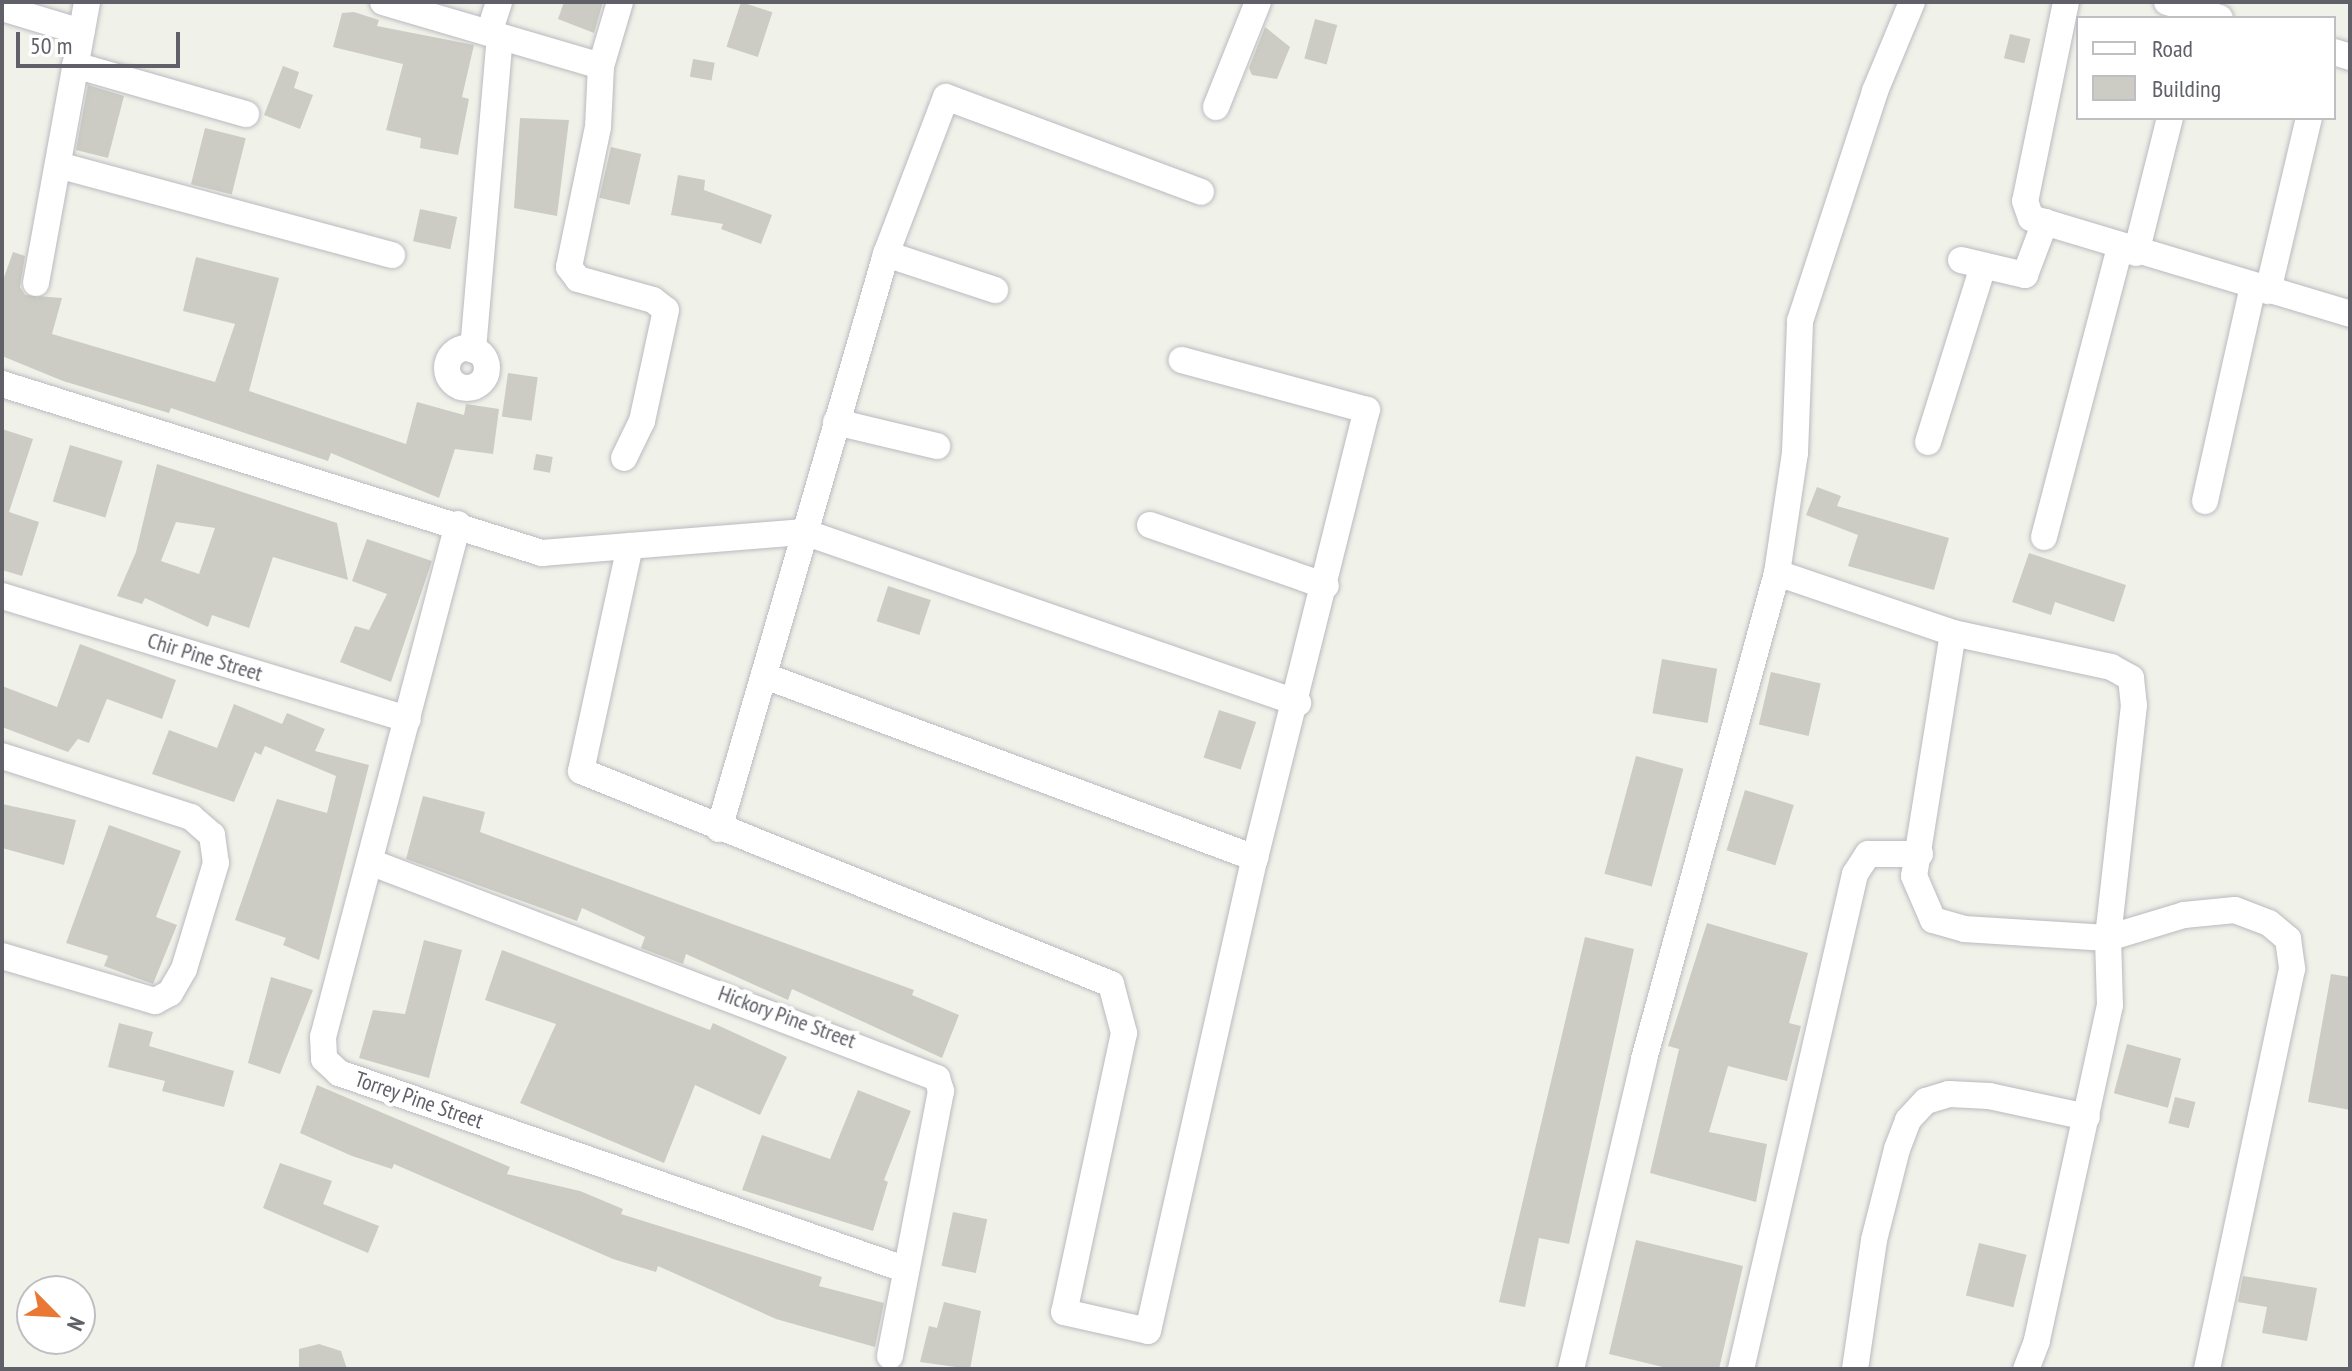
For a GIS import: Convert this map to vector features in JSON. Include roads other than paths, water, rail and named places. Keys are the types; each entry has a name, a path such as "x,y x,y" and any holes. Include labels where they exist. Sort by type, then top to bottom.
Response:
{"street":[{"path":"36,283 87,2"},
{"path":"383,2 601,66"},
{"path":"473,350 499,2"},
{"path":"620,2 601,66 598,127 569,267 578,279 653,300 666,310 642,421 624,458"},
{"path":"1216,107 1258,2"},
{"path":"1571,1369 1644,1059 1777,573 1795,453 1800,321 1875,91 1912,2"},
{"path":"2066,2 2025,201 2031,218 2128,250 2350,314"},
{"path":"2167,2 2204,16"},
{"path":"2,8 81,32"},
{"path":"75,65 246,114"},
{"path":"719,829 886,254 946,97 1201,192"},
{"path":"2044,537 2169,120"},
{"path":"2205,501 2308,120"},
{"path":"58,165 392,255"},
{"path":"1928,442 1972,264 2025,275 2045,222"},
{"path":"886,254 995,290"},
{"path":"630,546 581,771 1111,984 1124,1033 1064,1312 1148,1331 1255,858 1298,703 1367,410 1182,360"},
{"path":"2,384 458,524 542,553 804,532 1298,703"},
{"path":"836,422 937,446"},
{"name":"Torrey Pine Street","path":"458,524 323,1037 330,1067 904,1269"},
{"path":"1150,525 1326,586"},
{"path":"1777,573 1953,633 2111,667 2131,678 2134,705 2108,938 2110,1005 2087,1117 2026,1369"},
{"name":"Chir Pine Street","path":"2,596 408,719"},
{"path":"1953,633 1920,854 1914,876 1933,920 1964,929 2108,938 2184,915 2235,910 2269,923 2288,939 2292,969 2207,1369"},
{"path":"765,676 1255,858"},
{"path":"2,756 191,817 212,835 216,863 184,969 170,993 155,1001 2,956"},
{"path":"1741,1369 1855,874 1868,854 1920,854"},
{"name":"Hickory Pine Street","path":"370,862 924,1068 941,1091 904,1269 890,1356"},
{"path":"1855,1369 1874,1240 1897,1149 1908,1120 1926,1101 1949,1094 1989,1096 2087,1117"}]}
